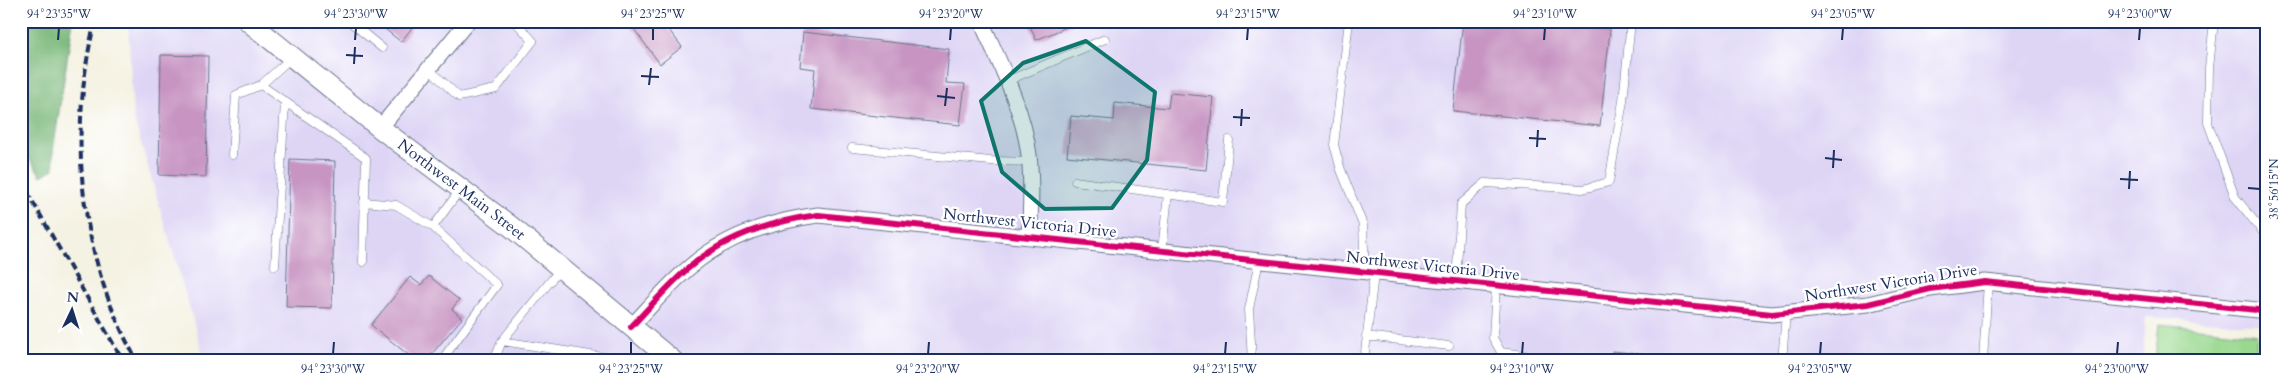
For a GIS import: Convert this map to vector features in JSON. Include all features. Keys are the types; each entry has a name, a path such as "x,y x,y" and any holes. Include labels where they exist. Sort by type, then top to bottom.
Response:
{"street":[{"name":"Northwest Main Street","path":"248,21 380,128 509,225 674,361"},
{"path":"380,128 468,21"},
{"path":"981,21 1016,103 1029,162 1031,207 1029,236"},
{"name":"Northwest Victoria Drive","path":"631,327 690,266 724,243 760,228 800,217 840,215 1369,273 1772,314 1868,304 1930,289 1988,282 2267,311"}],"lane":[{"path":"349,21 382,48"},
{"path":"429,69 459,97 496,89 533,41 515,21"},
{"path":"1349,21 1334,145 1341,170 1363,225 1369,273 1364,361"},
{"path":"1456,282 1461,204 1485,183 1583,189 1609,182 1623,101 1631,21"},
{"path":"2214,21 2209,68 2208,123 2236,197 2267,237"},
{"path":"1007,81 1105,39"},
{"path":"232,155 236,95 261,85 292,57"},
{"path":"261,85 366,158 363,262"},
{"path":"275,266 286,102"},
{"path":"1075,182 1223,202 1229,140"},
{"path":"852,148 1029,162"},
{"path":"433,227 460,189"},
{"path":"1162,251 1168,194"},
{"path":"364,202 396,205 433,227 497,285 441,361"},
{"path":"1252,361 1249,309 1259,261"},
{"path":"494,361 502,341 561,268"},
{"path":"1987,361 1983,360 1988,282"},
{"path":"1496,286 1493,338 1501,352 1570,361"},
{"path":"1782,361 1786,313"},
{"path":"1366,336 1449,346"},
{"path":"502,341 603,357 608,361"},
{"path":"1732,361 1734,358 1766,361"}],"highlighted area":[{"path":"1086,41 1155,92 1147,160 1112,208 1045,209 1002,172 981,101 1023,63"}],"shaded area":[{"path":"128,21 2267,21 2267,325 2146,317 2143,361 205,361 133,116"}],"green space":[{"path":"21,21 73,21 53,151 54,169 41,176 21,146"},
{"path":"2159,324 2257,334 2255,361 2155,361"}],"building":[{"path":"375,21 417,21 401,42"},
{"path":"628,21 662,21 682,47 660,64"},
{"path":"1028,21 1072,21 1074,24 1036,40"},
{"path":"1463,21 1611,21 1600,126 1453,111"},
{"path":"803,32 949,49 946,83 965,84 960,125 811,109 815,69 800,67"},
{"path":"161,55 208,56 206,177 159,175"},
{"path":"1170,93 1213,97 1206,170 1067,156 1071,116 1114,120 1115,103 1168,108"},
{"path":"290,159 335,161 332,308 286,307"},
{"path":"429,276 459,300 452,309 462,318 426,361 416,361 371,325 410,277 421,285"},
{"path":"1612,351 1686,359 1686,361 1611,361"}],"railway":[{"path":"95,21 86,64 82,107 81,151 84,195 91,238 102,280 117,321 137,361"},
{"path":"21,181 123,361"}],"cycle path":[{"path":"631,327 683,273 719,246 767,226 818,215 1772,314 1868,304 1930,289 1985,282 2267,311"}]}
